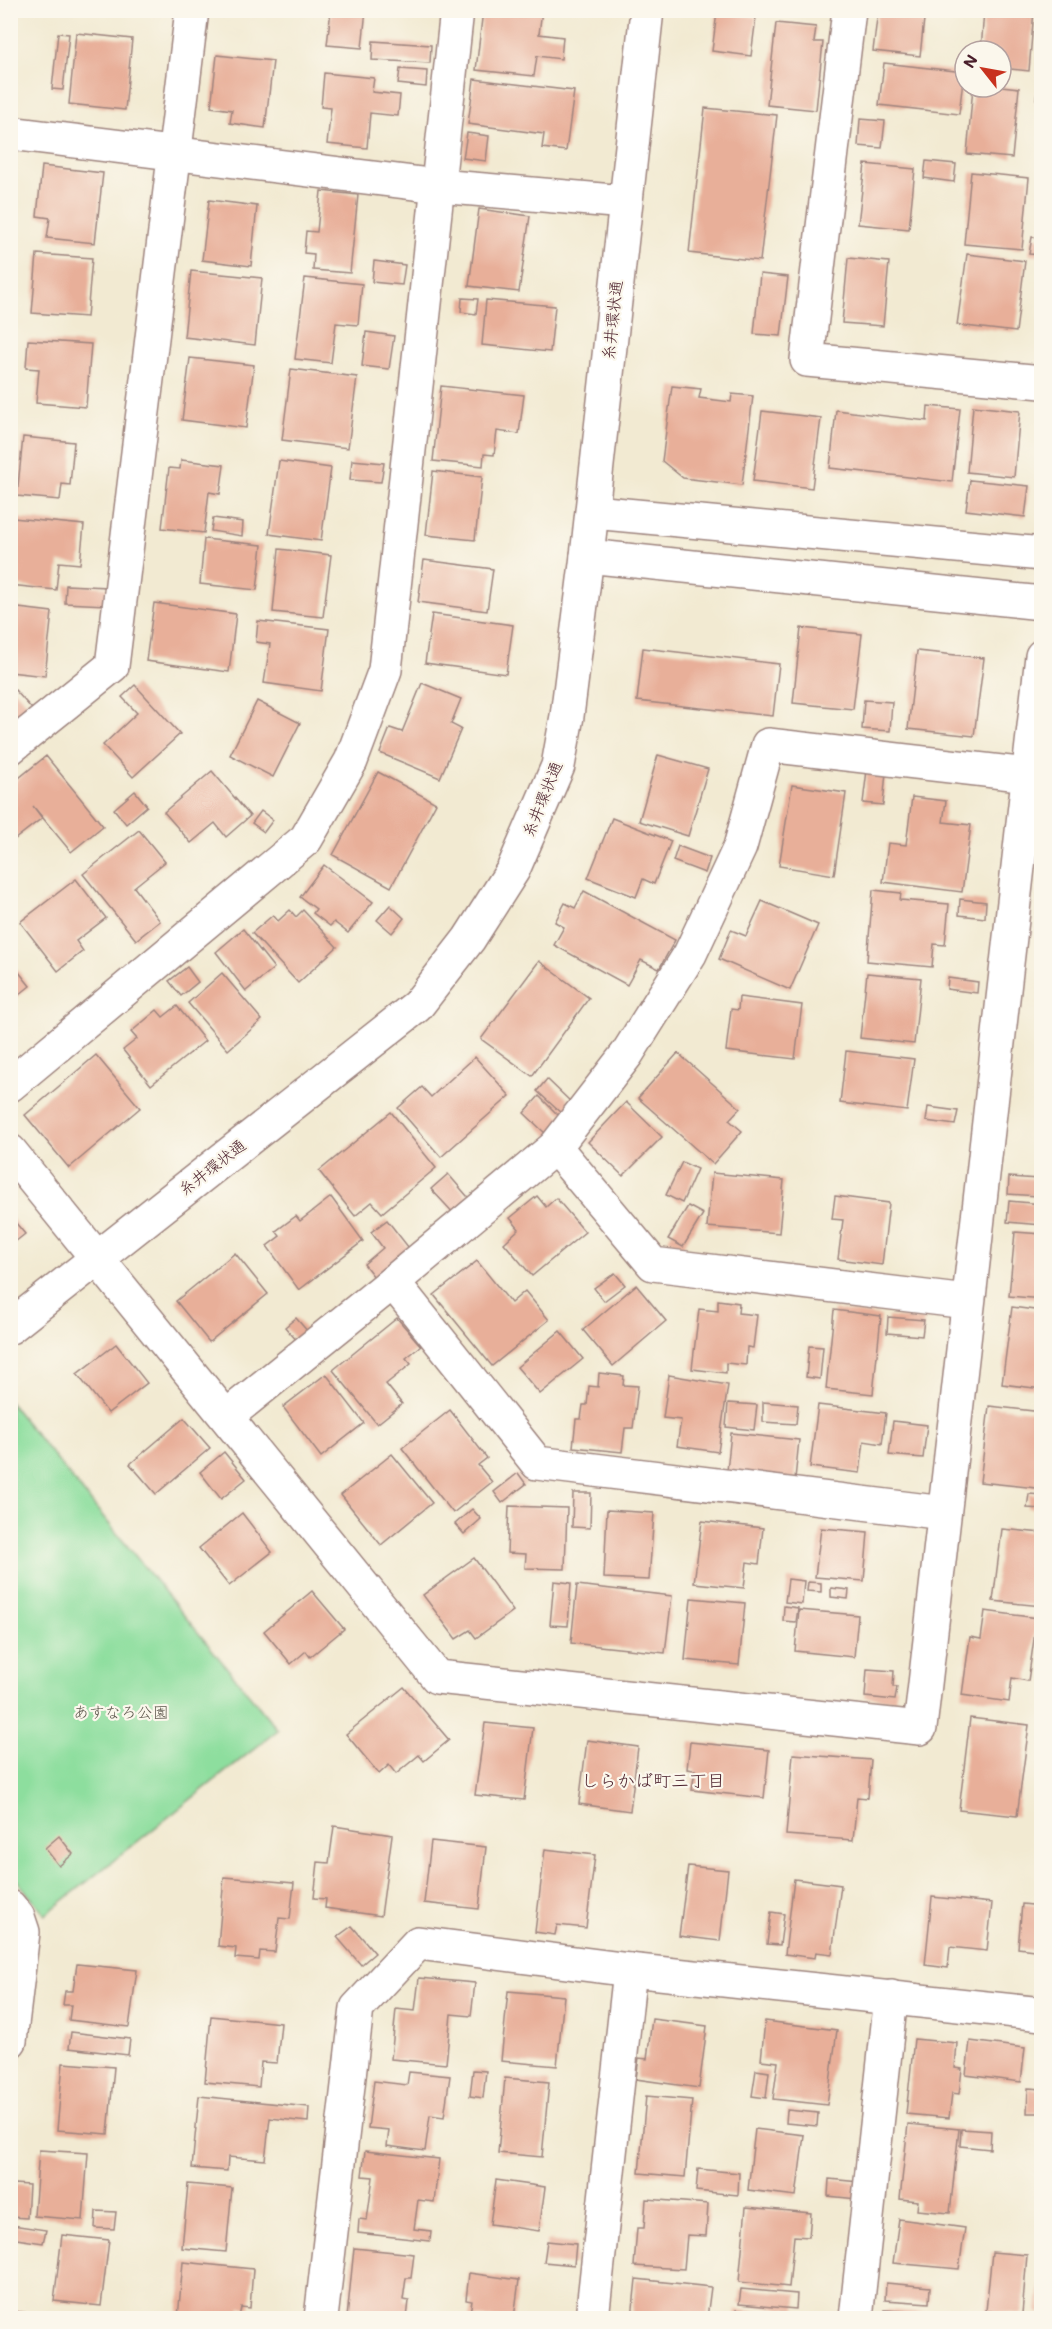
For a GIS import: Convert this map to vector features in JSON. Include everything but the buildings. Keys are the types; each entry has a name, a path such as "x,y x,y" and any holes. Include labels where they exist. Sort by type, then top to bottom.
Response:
{"street":[{"path":"10,748 112,666 192,10"},
{"path":"10,1085 306,839 351,761 385,670 458,10"},
{"name":"糸井環状通","path":"10,1327 417,1006 469,939 513,870 558,766 567,716 592,512 647,10"},
{"path":"849,10 807,360 1041,382"},
{"path":"10,133 438,186 625,202"},
{"path":"592,512 1041,554"},
{"path":"587,556 1041,603"},
{"path":"10,1150 437,1677 920,1728 1041,656"},
{"path":"227,1416 555,1147 627,1054 690,954 740,847 768,745 1029,775"},
{"path":"555,1147 653,1264 967,1302"},
{"path":"393,1282 537,1462 944,1513"},
{"path":"10,2042 24,1932 13,1915"},
{"path":"321,2319 357,2008 418,1943 630,1970 1041,2014"},
{"path":"592,2319 630,1970"},
{"path":"856,2319 891,1997"}],"green space":[{"name":"あすなろ公園","path":"10,1403 278,1730 45,1915 11,1873"}],"district":[{"name":"しらかば町三丁目","path":"653,1781"}]}
